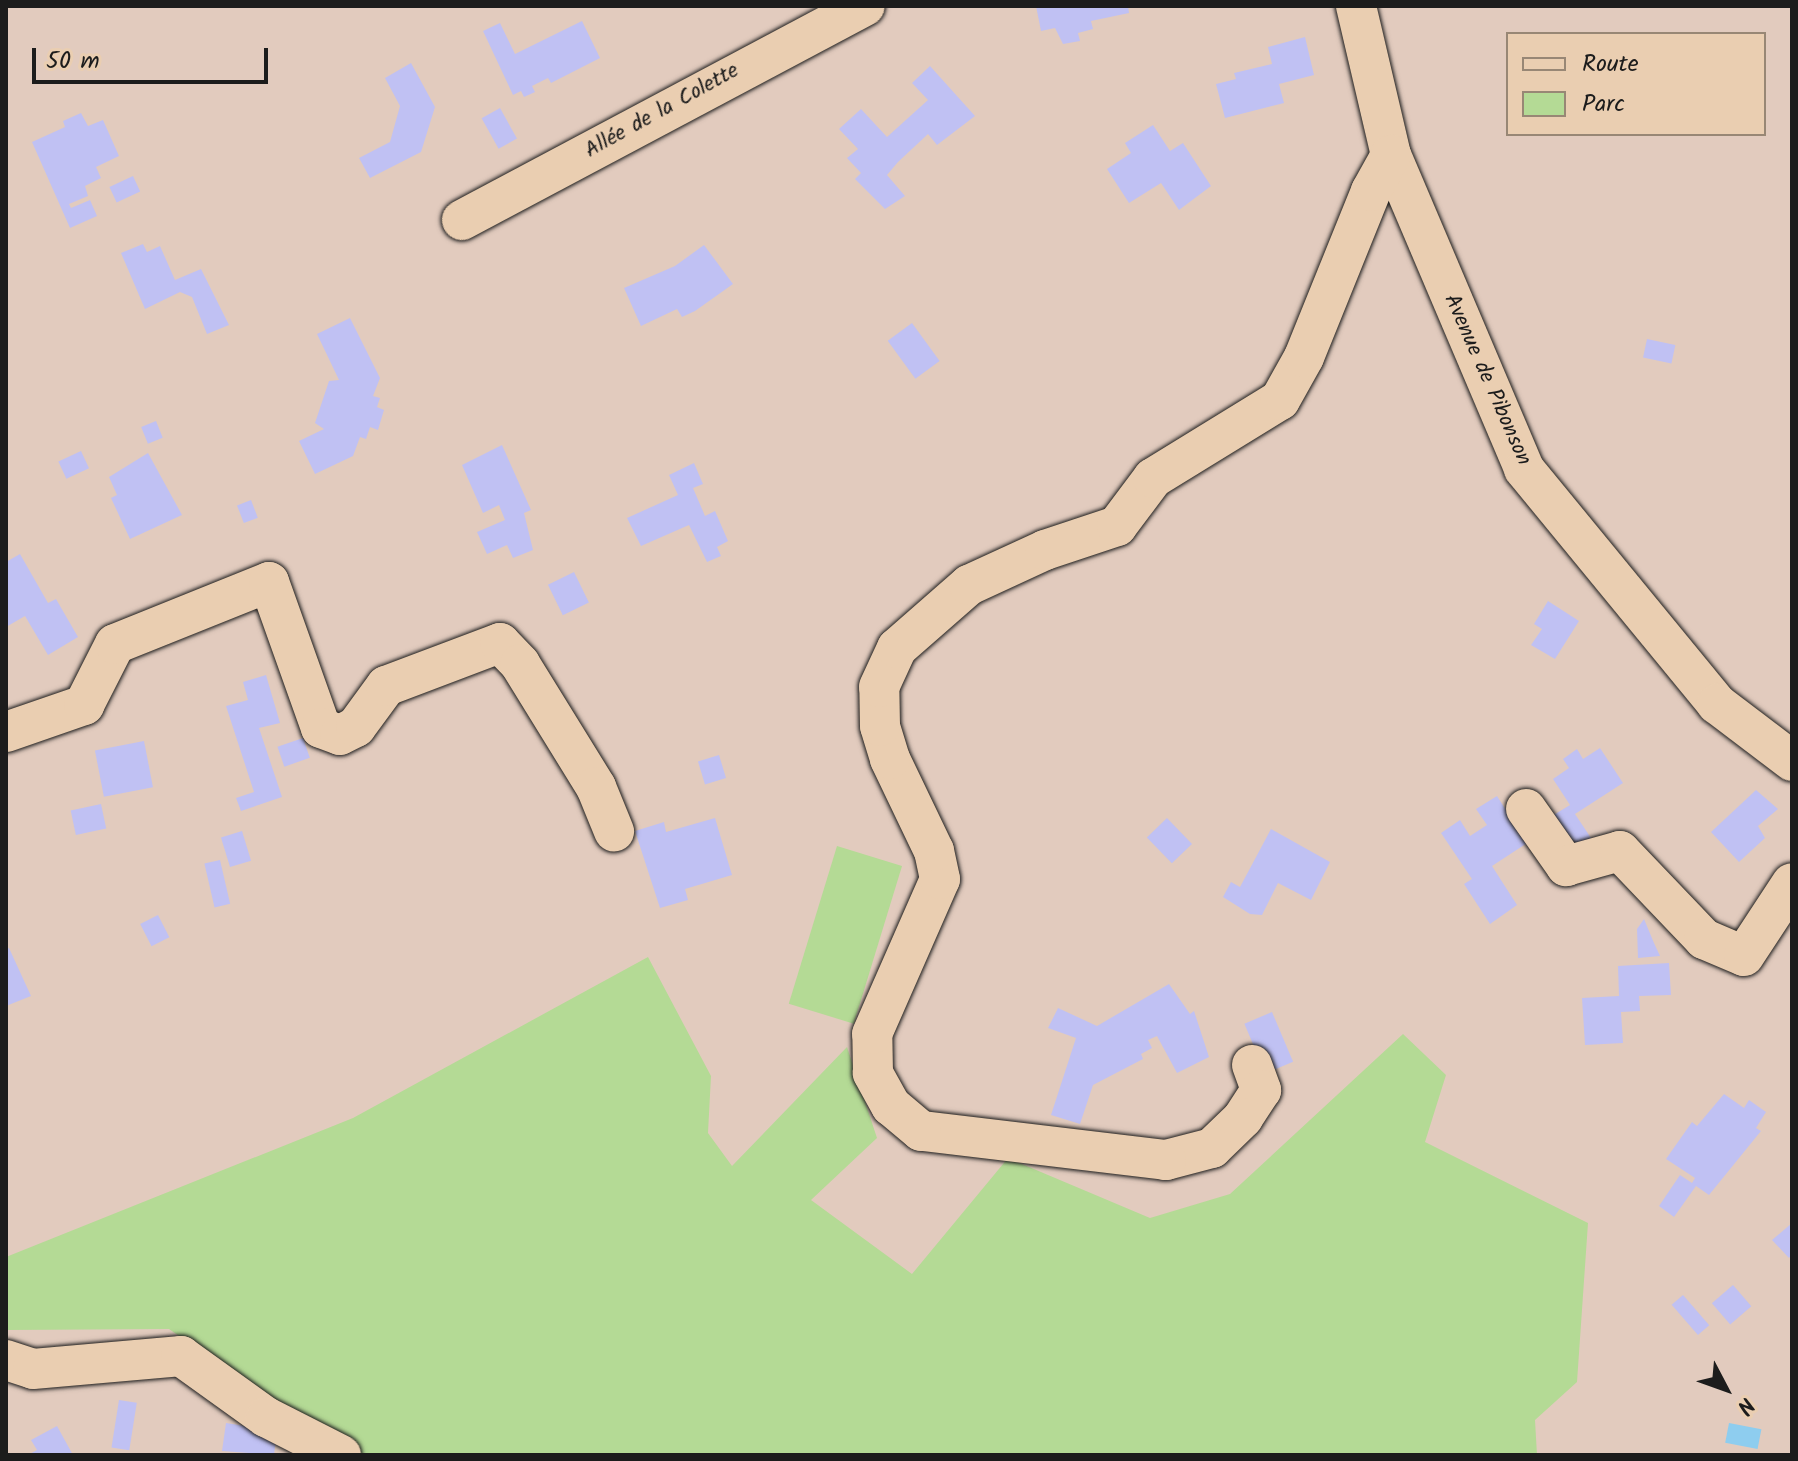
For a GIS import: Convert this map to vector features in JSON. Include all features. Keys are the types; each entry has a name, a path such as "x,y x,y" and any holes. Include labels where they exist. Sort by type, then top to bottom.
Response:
{"street":[{"name":"Allée de la Colette","path":"462,220 865,6"},
{"name":"Avenue de Pibonson","path":"1356,6 1391,155 1524,469 1717,704 1792,761"},
{"path":"1252,1065 1261,1090 1243,1118 1212,1148 1166,1160 921,1131 891,1106 873,1073 872,1034 940,879 934,851 890,759 880,726 879,687 897,648 969,585 1045,550 1117,526 1153,478 1280,400 1304,357 1371,191 1391,155"},
{"path":"6,732 84,705 115,644 269,582 321,728 340,735 356,727 386,686 500,643 520,664 596,787 614,831"},
{"path":"1526,809 1566,866 1620,851 1704,939 1744,956 1792,883"},
{"path":"6,1360 33,1369 181,1356 266,1417 341,1455"}],"green space":[{"path":"837,846 902,866 854,1024 789,1004"},
{"path":"648,957 711,1076 708,1133 732,1166 847,1047 877,1138 811,1200 912,1274 1008,1158 1150,1218 1230,1194 1403,1034 1446,1075 1425,1142 1588,1223 1577,1382 1535,1420 1537,1455 363,1455 288,1412 169,1329 6,1330 6,1257 353,1118"}],"water":[{"path":"1729,1423 1761,1429 1758,1449 1725,1443"}],"building":[{"path":"1036,6 1128,6 1129,13 1091,21 1093,29 1078,33 1080,41 1063,44 1055,28 1041,31"},
{"path":"582,21 600,58 551,83 548,78 532,86 535,92 524,97 521,91 513,95 483,31 500,23 515,54"},
{"path":"1305,37 1314,75 1279,84 1284,103 1225,118 1216,84 1236,79 1234,73 1272,64 1268,47"},
{"path":"411,63 435,107 421,152 370,178 359,158 390,142 400,106 385,78"},
{"path":"930,66 975,116 937,145 928,134 898,162 887,175 905,196 885,209 855,179 861,173 847,158 858,149 839,129 861,109 887,137 928,100 912,83"},
{"path":"500,108 517,139 499,149 482,118"},
{"path":"81,113 88,126 103,120 119,156 96,167 101,178 85,186 88,196 69,204 71,208 90,200 97,216 70,228 32,142 65,127 63,121"},
{"path":"1153,125 1170,151 1183,143 1211,186 1179,210 1161,183 1129,203 1107,169 1131,153 1125,143"},
{"path":"133,176 140,191 117,202 109,187"},
{"path":"143,244 147,252 160,246 175,280 201,269 229,325 207,334 192,297 180,292 145,309 121,253"},
{"path":"704,245 733,284 682,317 677,309 641,326 624,288 675,266"},
{"path":"350,318 380,378 373,396 380,398 377,407 384,410 378,430 370,427 366,439 360,437 353,456 315,474 299,441 324,429 315,423 329,381 339,380 317,334"},
{"path":"912,323 940,361 915,379 888,341"},
{"path":"1647,339 1675,345 1671,364 1643,358"},
{"path":"156,421 163,438 148,444 141,427"},
{"path":"502,445 531,510 524,513 533,550 513,558 507,545 487,554 477,532 505,520 499,505 483,513 462,465"},
{"path":"81,451 89,468 66,479 58,462"},
{"path":"148,453 182,515 130,539 111,498 117,495 109,477"},
{"path":"694,463 703,484 693,488 705,516 715,511 728,541 717,547 721,556 707,562 689,525 641,546 627,518 678,495 669,475"},
{"path":"251,500 258,518 244,523 237,505"},
{"path":"20,554 48,603 56,599 78,637 48,655 25,616 6,627 6,562"},
{"path":"574,572 589,603 563,615 548,585"},
{"path":"1548,601 1579,621 1555,659 1531,645 1542,629 1534,624"},
{"path":"266,675 280,723 259,728 282,797 241,811 236,798 254,792 226,706 248,700 243,682"},
{"path":"303,738 310,758 284,767 277,747"},
{"path":"144,741 153,787 104,797 95,751"},
{"path":"1600,748 1623,783 1575,814 1595,844 1568,852 1547,819 1570,805 1553,779 1569,768 1563,759 1577,749 1583,759"},
{"path":"719,755 726,778 705,784 698,761"},
{"path":"1756,790 1778,809 1758,826 1765,838 1739,862 1711,832"},
{"path":"1497,796 1527,843 1492,866 1517,905 1490,924 1464,884 1472,879 1441,833 1460,820 1470,836 1487,825 1476,809"},
{"path":"101,804 106,828 76,835 71,810"},
{"path":"715,818 732,875 685,889 688,900 660,908 635,831 664,822 666,832"},
{"path":"1167,818 1192,844 1172,863 1147,837"},
{"path":"1271,829 1330,862 1311,900 1278,883 1262,915 1250,914 1223,897 1231,882 1240,887"},
{"path":"242,831 251,861 230,867 221,837"},
{"path":"220,860 230,904 215,907 204,864"},
{"path":"158,915 169,937 152,946 140,924"},
{"path":"1644,919 1660,956 1638,958 1637,929"},
{"path":"9,948 31,996 6,1006 6,949"},
{"path":"1669,963 1671,995 1639,996 1640,1011 1621,1012 1623,1043 1585,1045 1582,998 1619,996 1618,966"},
{"path":"1169,984 1190,1014 1194,1011 1209,1057 1177,1073 1157,1036 1148,1040 1152,1048 1141,1054 1143,1059 1093,1085 1080,1124 1051,1115 1076,1038 1048,1028 1058,1008 1097,1026"},
{"path":"1272,1012 1293,1062 1265,1073 1244,1024"},
{"path":"1724,1094 1744,1108 1749,1100 1766,1112 1756,1128 1761,1131 1709,1195 1696,1186 1674,1217 1659,1206 1680,1175 1692,1183 1695,1178 1666,1159 1692,1122 1697,1126"},
{"path":"1792,1223 1792,1254 1789,1258 1772,1240"},
{"path":"1733,1285 1751,1306 1730,1325 1712,1303"},
{"path":"1683,1295 1709,1325 1698,1335 1672,1305"},
{"path":"119,1400 137,1403 129,1450 111,1447"},
{"path":"226,1423 277,1431 274,1455 222,1451"},
{"path":"57,1426 73,1455 28,1455 37,1450 31,1440"}]}
